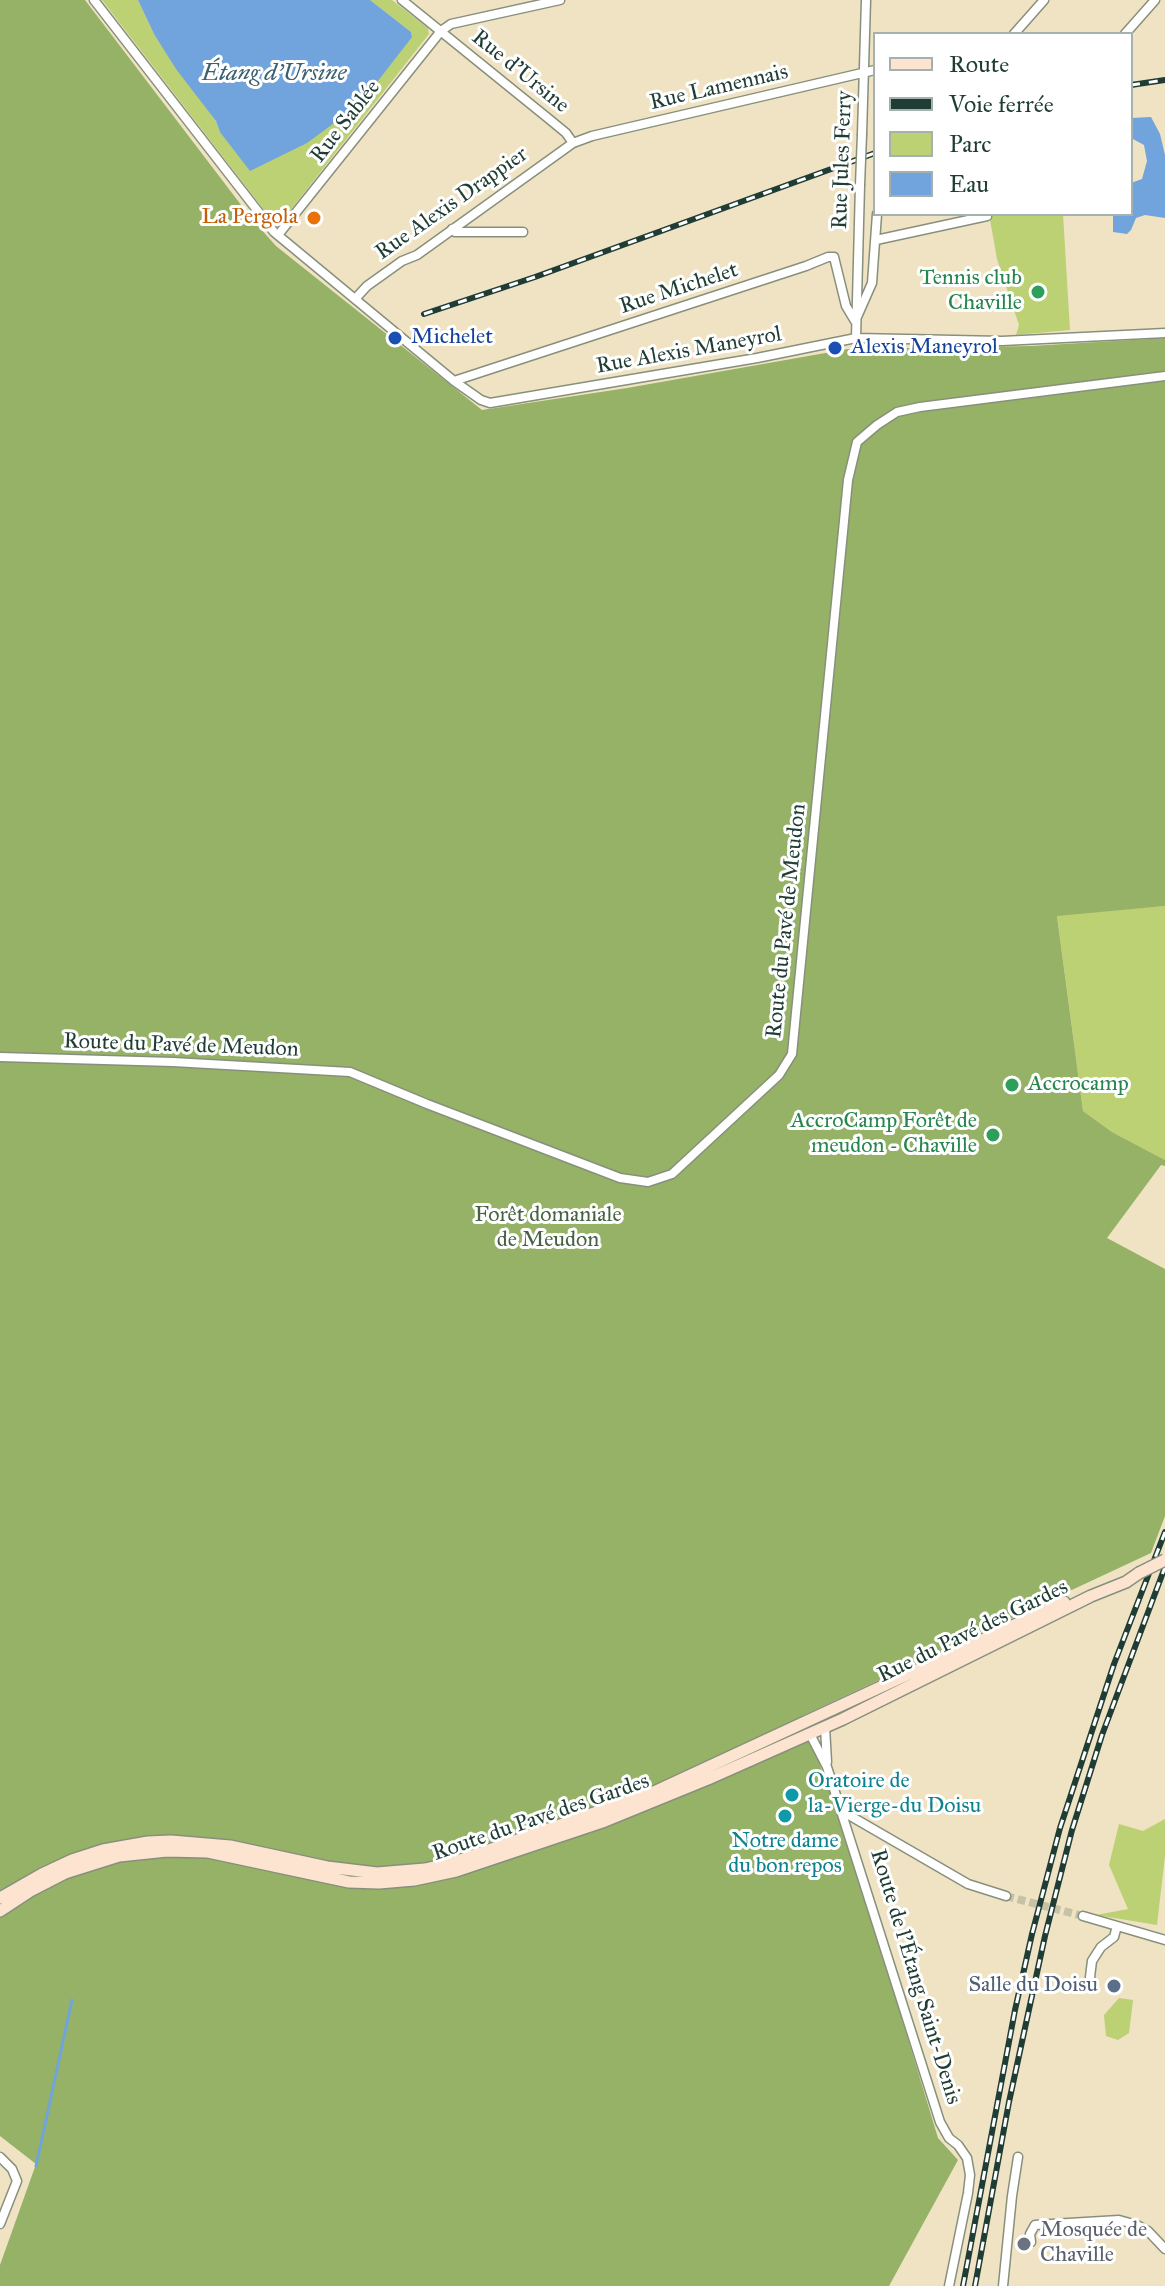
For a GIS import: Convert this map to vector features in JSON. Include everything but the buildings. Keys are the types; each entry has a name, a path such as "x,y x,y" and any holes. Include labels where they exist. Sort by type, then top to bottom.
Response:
{"main road":[{"name":"Rue du Pavé des Gardes","path":"807,1728 1090,1589 1139,1573 1165,1560"},
{"name":"Route du Pavé des Gardes","path":"0,1898 72,1860 103,1850 148,1842 230,1846 354,1871 377,1873 425,1869 497,1848 654,1792 807,1728"},
{"name":"Route du Pavé des Gardes","path":"0,1911 65,1873 119,1856 167,1851 208,1852 349,1882 402,1881 442,1874 605,1821 683,1790 807,1728"}],"street":[{"name":"Rue Alexis Maneyrol","path":"94,0 278,235 454,381 490,403 746,360 856,338 1002,341 1165,333"},
{"name":"Rue d'Ursine","path":"402,0 566,133 573,143"},
{"path":"441,31 451,24 560,0"},
{"name":"Rue Jules Ferry","path":"855,321 866,0"},
{"path":"1016,32 1044,0"},
{"path":"1127,32 1155,0"},
{"name":"Rue Sablée","path":"278,235 441,31"},
{"name":"Rue Lamennais","path":"573,143 873,70"},
{"name":"Rue Alexis Drappier","path":"355,299 367,286 402,261 417,255 573,143"},
{"path":"855,321 872,283 877,216"},
{"path":"876,240 987,216"},
{"path":"452,229 455,232 523,232"},
{"name":"Rue Michelet","path":"454,381 828,257 834,257 846,306 855,321 856,338"},
{"name":"Route du Pavé de Meudon","path":"0,1057 173,1062 350,1072 620,1178 648,1182 672,1174 779,1075 792,1054 848,480 857,442 897,412 920,407 1165,376"},
{"name":"Route de l'Étang Saint-Denis","path":"822,1721 827,1767"},
{"name":"Route de l'Étang Saint-Denis","path":"807,1728 827,1767 940,2122 949,2138 967,2158 970,2175 968,2193 949,2286"},
{"path":"839,1803 847,1814 968,1884 1006,1896"},
{"path":"1083,1916 1165,1940"},
{"path":"1093,1988 1090,1977 1092,1961 1101,1947 1114,1937 1117,1926"},
{"path":"0,2157 12,2169 17,2181 0,2224"},
{"path":"1003,2286 1018,2157"},
{"path":"1031,2242 1030,2234 1035,2225 1119,2220 1148,2231 1165,2249"}],"green space":[{"name":"Forêt domaniale de Meudon","path":"0,0 85,0 251,218 276,246 482,410 848,349 1031,346 1165,338 1165,906 1057,916 1083,1111 1112,1132 1165,1160 1165,1166 1161,1165 1107,1238 1165,1269 1165,1516 1151,1553 802,1716 850,1847 938,2138 958,2160 889,2286 0,2286 0,2265 36,2164 0,2136"},
{"path":"102,0 138,0 154,34 216,121 220,132 412,37 411,32 370,0 392,0 428,28 429,34 285,217 271,219"},
{"name":"Tennis club Chaville","path":"989,216 1063,216 1070,330 1016,335 1019,325 997,259"},
{"path":"1165,906 1165,1160 1112,1132 1083,1111 1057,915"},
{"path":"1165,1819 1165,1856 1157,1925 1096,1915 1128,1909 1109,1865 1119,1824 1143,1831"},
{"path":"1119,1998 1133,2000 1129,2033 1118,2040 1106,2036 1104,2015"}],"water":[{"name":"Étang d'Ursine","path":"138,0 370,0 411,32 412,37 360,104 307,143 250,171 176,69"},
{"path":"1151,117 1160,134 1165,155 1165,218 1145,215 1136,218 1127,234 1113,232 1113,216 1133,216 1133,182 1142,179 1147,161 1144,145 1133,139 1133,118"}],"waterway":[{"path":"36,2166 72,2000"}],"tunnel":[{"path":"1006,1896 1083,1916"}],"railway":[{"path":"1133,85 1165,80"},
{"path":"424,314 535,277 873,154"},
{"path":"963,2286 1015,2010 1060,1828 1114,1664 1165,1532"},
{"path":"975,2286 1009,2102 1072,1830 1102,1735 1165,1567"}],"place":[{"name":"La Pergola","path":"314,218"},
{"name":"Tennis club Chaville","path":"1038,292"},
{"name":"Michelet","path":"395,338"},
{"name":"Alexis Maneyrol","path":"835,348"},
{"name":"Accrocamp","path":"1012,1085"},
{"name":"AccroCamp Forêt de meudon - Chaville","path":"993,1135"},
{"name":"Oratoire de la-Vierge-du Doisu","path":"792,1795"},
{"name":"Notre dame du bon repos","path":"785,1816"},
{"name":"Salle du Doisu","path":"1114,1986"},
{"name":"Mosquée de Chaville","path":"1024,2244"}]}
